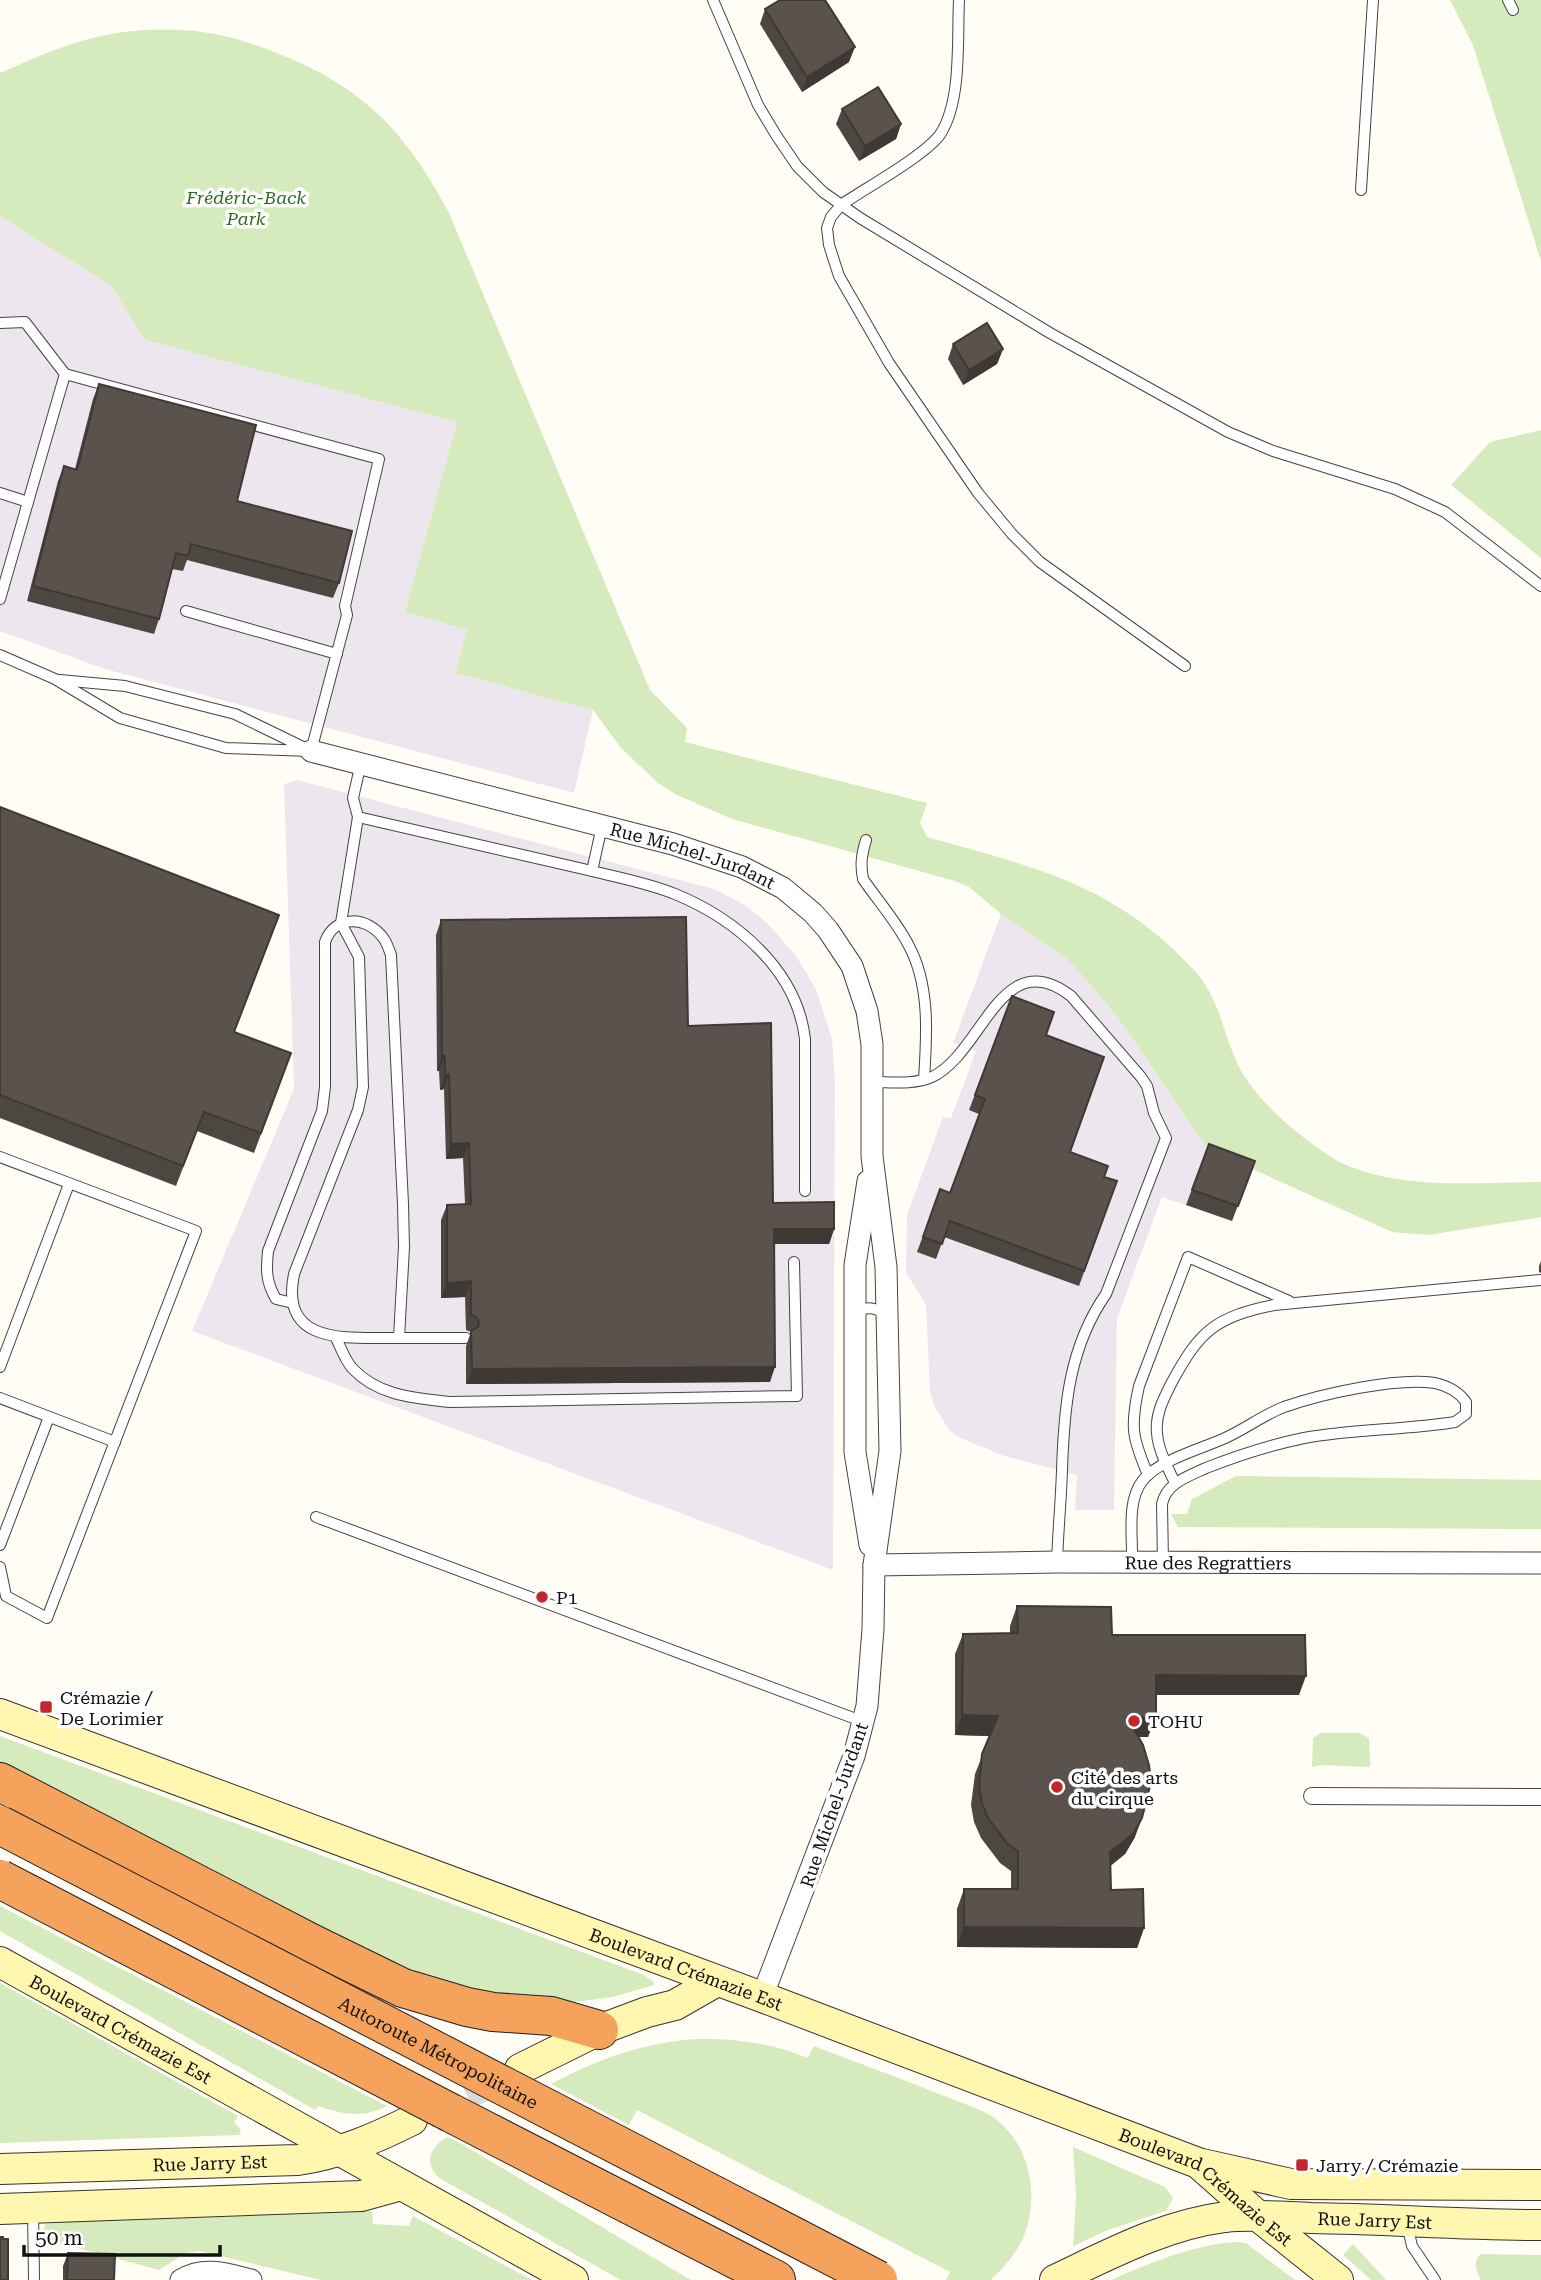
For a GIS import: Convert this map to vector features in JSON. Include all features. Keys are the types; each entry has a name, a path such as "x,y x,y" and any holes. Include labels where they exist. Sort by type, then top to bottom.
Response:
{"highway":[{"path":"0,1782 402,1988 467,2007 493,2012 551,2016 599,2030"},
{"name":"Autoroute Métropolitaine","path":"0,1825 878,2280"},
{"path":"0,1879 776,2280"}],"main road":[{"name":"Boulevard Crémazie Est","path":"0,1714 762,1997 1198,2164 1338,2280"},
{"name":"Boulevard Crémazie Est","path":"0,1962 573,2280"},
{"path":"520,2069 599,2030 675,2005 717,1981"},
{"name":"Rue Jarry Est","path":"0,2169 298,2160 342,2150 378,2137 412,2120"},
{"name":"Rue Jarry Est","path":"1198,2164 1291,2184 1541,2185"},
{"path":"0,2209 361,2196 401,2185"},
{"name":"Rue Jarry Est","path":"1055,2280 1122,2248 1171,2229 1225,2217 1541,2225"}],"street":[{"name":"Rue Michel-Jurdant","path":"311,751 673,844 742,867 783,888 813,913 840,946 861,989 872,1044 872,1156 886,1267 890,1451 874,1565 871,1657 864,1722 844,1784 762,1997"},
{"name":"Rue Michel-Jurdant","path":"872,1156 855,1265 855,1452 874,1565"},
{"name":"Rue des Regrattiers","path":"874,1565 1057,1562 1541,1563"},
{"path":"1312,1796 1541,1797"},
{"path":"181,2280 210,2271 251,2280"}],"lane":[{"path":"713,0 758,105 776,135 797,166 823,192 841,205 1051,333 1228,432 1273,451 1395,489 1445,512 1541,586"},
{"path":"959,0 954,89 950,112 941,134 925,150 841,205 831,216 827,228 829,245 839,276 889,363 978,493 1012,534 1040,562 1185,666"},
{"path":"1361,190 1373,0"},
{"path":"0,323 25,322 65,374 379,459 345,606 347,615 311,751"},
{"path":"0,599 65,374"},
{"path":"0,493 28,502"},
{"path":"186,611 337,654"},
{"path":"0,655 55,680 120,718 226,748 311,751"},
{"path":"55,680 125,686 235,714 311,751"},
{"path":"361,763 353,798 358,817 341,923 359,957 363,1087 358,1110 294,1273 291,1289 293,1303 299,1316 309,1326 336,1338 466,1338"},
{"path":"358,817 641,882 676,894 729,924 758,949 788,985 803,1019 805,1191"},
{"path":"592,871 602,826"},
{"path":"866,840 862,854 863,878 908,943 921,972 925,1009 924,1079"},
{"path":"293,1303 276,1298 268,1287 265,1273 268,1251 322,1111 325,1087 325,942 329,930 341,923 360,922 373,928 384,939 391,955 403,1204 399,1338"},
{"path":"872,1082 924,1079 939,1072 955,1058 1012,989 1021,983 1040,980 1059,987 1071,996 1133,1066 1147,1086 1154,1113 1166,1138 1106,1294 1086,1330 1073,1366 1065,1408 1057,1562"},
{"path":"0,1157 195,1231 47,1618 6,1596 0,1567"},
{"path":"0,1367 69,1184"},
{"path":"1148,1475 1133,1437 1135,1407 1139,1386 1188,1257 1292,1303"},
{"path":"336,1338 350,1366 385,1391 402,1396 450,1402 797,1396 794,1262"},
{"path":"1175,1483 1158,1441 1156,1431 1160,1409 1184,1359 1196,1342 1210,1328 1227,1318 1246,1311 1292,1303 1540,1280"},
{"path":"855,1314 859,1310 869,1308 880,1311 887,1317"},
{"path":"1132,1563 1133,1500 1148,1475 1166,1463 1239,1432 1282,1408 1354,1389 1409,1382 1437,1384 1451,1389 1466,1402 1466,1414 1455,1422 1275,1444 1252,1450 1175,1483 1164,1495 1162,1504 1164,1563"},
{"path":"0,1398 114,1442"},
{"path":"0,1545 49,1417"},
{"path":"316,1517 864,1722"},
{"path":"33,2209 34,2280"},
{"path":"1407,2221 1412,2246 1435,2280"}],"shaded area":[{"path":"0,216 111,286 145,340 457,422 405,612 467,630 455,673 593,710 574,793 105,669 0,631"},
{"path":"297,780 714,889 745,905 769,925 796,956 817,991 832,1039 835,1082 833,1570 192,1331 294,1089 284,784"},
{"path":"1001,914 1063,956 1080,973 1116,1015 1208,1149 1252,1169 1232,1221 1162,1197 1117,1318 1114,1510 1075,1510 1077,1475 1004,1456 960,1438 950,1431 935,1408 930,1392 926,1305 906,1272 907,1215 943,1117 951,1118 976,1051 953,1043"}],"green space":[{"path":"1450,0 1541,0 1541,261 1473,45"},
{"name":"Frédéric-Back Park","path":"144,30 188,30 221,35 305,65 356,96 378,114 416,158 449,213 650,690 687,728 685,742 927,803 920,823 927,837 1038,870 1103,898 1134,917 1194,970 1211,994 1236,1061 1248,1082 1273,1111 1314,1145 1351,1167 1397,1179 1445,1183 1541,1182 1541,1217 1428,1235 1392,1232 1208,1149 1116,1015 1080,973 1063,956 1001,914 969,887 732,819 677,795 658,783 621,748 593,710 455,673 467,630 405,612 457,422 145,340 111,286 0,216 0,73 87,40"},
{"path":"1541,430 1541,558 1451,485 1490,442"},
{"path":"1236,1476 1541,1480 1541,1529 1178,1527 1171,1514 1187,1514 1192,1499"},
{"path":"1321,1733 1359,1733 1369,1738 1370,1767 1312,1767 1313,1738"},
{"path":"0,1736 644,1975 653,1981 654,1985 613,1997 567,2003 424,1983 0,1766"},
{"path":"0,1906 387,2106 362,2114 345,2113 319,2106 315,2110 0,1931"},
{"path":"0,1983 238,2116 234,2122 241,2130 239,2135 0,2143"},
{"path":"695,2039 753,2042 808,2058 814,2046 972,2106 991,2116 1009,2131 1018,2144 1029,2174 1031,2207 1023,2238 1017,2249 991,2280 946,2280 950,2272 637,2110 629,2125 551,2084 621,2054 656,2044"},
{"path":"447,2137 691,2280 621,2280 439,2178 430,2161 436,2146"},
{"path":"1073,2147 1165,2187 1173,2198 1166,2211 1108,2230 1073,2246 1076,2196"},
{"path":"372,2211 373,2224 409,2226 413,2216 532,2280 321,2280 200,2251 186,2253 159,2270 41,2238 45,2224 65,2222"},
{"path":"1235,2242 1246,2243 1295,2280 1111,2280 1187,2251"},
{"path":"1353,2244 1386,2280 1371,2280 1343,2255"},
{"path":"1480,2254 1541,2255 1541,2280 1481,2280 1476,2267"}],"building":[{"path":"780,0 825,0 855,47 807,77 765,9"},
{"path":"878,87 901,124 865,146 842,109"},
{"path":"987,323 1003,349 969,370 953,344"},
{"path":"99,384 256,425 237,501 352,531 339,583 191,544 188,556 176,553 159,619 33,586 64,466 77,470"},
{"path":"0,807 279,915 234,1032 291,1053 261,1133 204,1112 183,1166 0,1095"},
{"path":"686,917 688,1026 771,1023 773,1203 834,1202 834,1229 774,1229 775,1367 472,1369 471,1331 478,1327 479,1322 471,1315 471,1281 447,1283 447,1205 471,1204 469,1143 451,1144 449,1074 445,1075 445,1056 442,1056 441,920"},
{"path":"1012,996 1054,1012 1046,1035 1104,1057 1070,1152 1108,1166 1104,1177 1117,1181 1084,1271 950,1221 942,1244 923,1237 940,1189 950,1193 985,1099 975,1095"},
{"path":"1209,1144 1255,1161 1238,1206 1192,1190"},
{"name":"Cité des arts du cirque","path":"1017,1606 1111,1607 1112,1635 1305,1635 1306,1676 1156,1675 1156,1718 1127,1717 1143,1745 1151,1782 1142,1818 1133,1834 1110,1852 1111,1890 1143,1889 1144,1928 964,1927 964,1889 1018,1889 1018,1851 1007,1843 988,1818 982,1803 979,1786 982,1754 998,1716 962,1715 963,1634 1018,1633"},
{"path":"0,2237 8,2239 8,2280 0,2280"},
{"path":"68,2253 115,2254 114,2280 67,2280"}],"tunnel":[{"path":"426,2114 507,2075"}],"place":[{"name":"P1","path":"542,1597"},
{"name":"Crémazie / De Lorimier","path":"46,1707"},
{"name":"TOHU","path":"1134,1721"},
{"name":"Cité des arts du cirque","path":"1057,1787"},
{"name":"Jarry / Crémazie","path":"1302,2165"}]}
